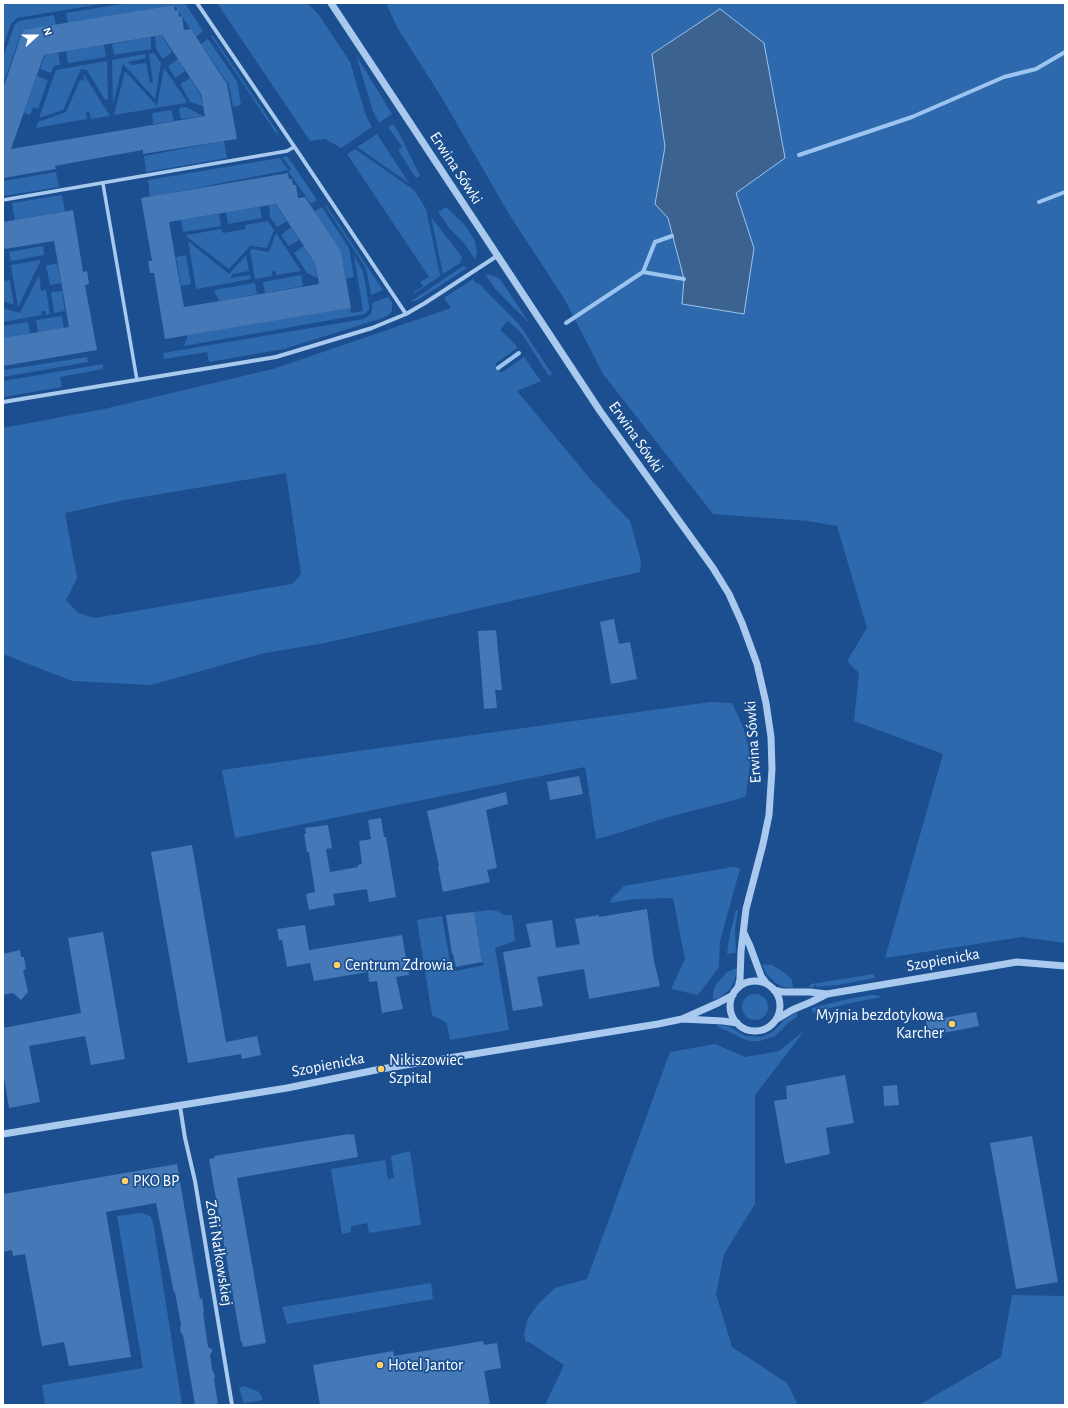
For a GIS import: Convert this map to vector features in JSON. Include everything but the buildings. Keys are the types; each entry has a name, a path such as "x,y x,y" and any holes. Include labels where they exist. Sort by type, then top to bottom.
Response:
{"street":[{"path":"197,3 406,314"},
{"name":"Erwina Sówki","path":"331,3 608,423 710,563 736,608 751,644 761,678 766,703 771,737 772,769 767,825 746,909 741,951 741,972 738,988"},
{"path":"3,200 103,184 287,151 294,147"},
{"path":"103,184 137,380"},
{"path":"3,402 276,357 372,328 406,314 426,303 498,256"},
{"name":"Erwina Sówki","path":"744,933 761,976 768,984"},
{"name":"Szopienicka","path":"774,990 782,992 810,992 827,994 1017,962 1065,966"},
{"path":"752,981 768,984 778,996 780,1004 776,1019 765,1029 758,1031 744,1028 737,1023 733,1017 731,1002 733,995 738,988 752,981"},
{"name":"Szopienicka","path":"776,1019 827,994"},
{"name":"Szopienicka","path":"682,1019 733,995"},
{"name":"Szopienicka","path":"3,1134 287,1088 381,1069 682,1019 730,1021 737,1023"},
{"name":"Zofii Nałkowskiej","path":"180,1106 185,1138 197,1192 232,1405"}],"shaded area":[{"path":"107,3 17,18 11,24 3,47 3,4"},
{"path":"127,3 185,3 203,31 196,37 174,5 68,23 66,13"},
{"path":"217,3 307,3 319,15 350,62 366,116 372,127 341,148 325,139 310,141"},
{"path":"386,3 1065,3 1065,943 1022,937 885,958 943,754 854,721 859,673 847,661 867,628 837,526 808,521 713,514 603,374 565,300 509,214 442,98 397,27"},
{"path":"720,9 764,43 785,158 736,193 754,248 744,314 682,304 684,279 668,218 655,204 665,147 652,54"},
{"path":"54,15 56,25 22,31 3,85 3,57 15,24 19,21"},
{"path":"161,35 172,52 163,59 156,49 155,36"},
{"path":"212,35 277,131 278,136 211,36"},
{"path":"151,37 151,49 114,55 112,44"},
{"path":"208,39 237,81 241,105 233,107 229,85 201,44"},
{"path":"104,45 106,57 68,63 66,51"},
{"path":"58,53 60,65 54,66 51,73 40,69 45,55"},
{"path":"154,53 161,63 155,99 123,64 113,104 112,60 145,54 146,58 128,62 131,65 146,63 150,83 153,82 149,54"},
{"path":"356,55 392,114 379,123 373,111"},
{"path":"178,59 185,71 175,78 168,66"},
{"path":"107,61 108,99 105,100 87,70 81,69 63,110 39,118 56,70"},
{"path":"164,68 186,100 186,103 114,115 125,71 157,106"},
{"path":"83,73 110,116 91,119 89,112 86,112 87,119 36,128 38,122 66,112 81,78 81,81 84,80"},
{"path":"37,76 48,80 38,109 33,107 30,115 24,113"},
{"path":"190,78 200,94 203,106 190,102 180,84"},
{"path":"186,107 203,116 181,119 179,108"},
{"path":"171,110 174,121 153,124 152,113"},
{"path":"393,124 420,176 416,178 398,150 402,147 388,127"},
{"path":"377,134 409,183 357,147"},
{"path":"224,141 227,158 146,172 144,156"},
{"path":"355,149 414,190 426,209 440,276 415,293 414,292 423,286 420,282 429,277 347,154"},
{"path":"284,156 288,157 317,200 311,204 288,171 291,169 283,158"},
{"path":"280,158 288,170 150,197 148,180"},
{"path":"56,172 59,187 3,196 3,181"},
{"path":"62,195 65,211 15,220 12,203"},
{"path":"275,204 287,221 277,227 270,217 269,205"},
{"path":"326,205 383,290 371,295 366,268 325,206"},
{"path":"260,207 262,218 228,224 226,212"},
{"path":"322,207 349,248 354,277 346,279 341,253 314,212"},
{"path":"446,207 465,225 475,241 477,253 475,259 464,243 450,229 438,212"},
{"path":"219,214 221,226 183,232 181,220"},
{"path":"431,217 462,257 460,263 443,274"},
{"path":"268,221 274,230 267,248 250,246 229,269 187,237 187,235 221,229 223,233 246,229 245,225"},
{"path":"291,227 299,240 289,246 281,235"},
{"path":"276,233 301,271 276,275 276,271 274,271 272,272 272,276 255,279 250,251 252,249 269,252"},
{"path":"188,241 229,274 246,255 249,271 233,274 230,278 250,275 251,279 196,289"},
{"path":"43,246 44,255 11,261 9,252"},
{"path":"304,246 315,263 317,278 307,273 294,253"},
{"path":"186,255 191,284 181,286 176,257"},
{"path":"354,256 363,271 369,306 369,309 365,314 184,346 188,335 350,308 351,313 363,311"},
{"path":"41,260 18,307 11,265"},
{"path":"57,263 61,283 50,285 46,266"},
{"path":"463,266 467,268 418,300 410,302"},
{"path":"485,274 500,279 528,321 495,289"},
{"path":"39,275 41,291 46,290 50,314 46,315 45,311 41,311 42,315 3,322 3,308 20,313"},
{"path":"301,275 303,286 265,293 263,282"},
{"path":"473,279 476,283 480,284 519,324 552,374 549,376 522,334 508,321 500,330 516,345 517,348 495,364 501,373 524,357 541,381 517,391 591,480 630,521 641,561 640,572 325,643 265,653 151,685 72,681 3,654 3,428 104,409 273,369 451,308 444,298","holes":["286,473 301,574 292,584 95,618 78,613 66,600 77,578 65,513 125,500"]},
{"path":"10,280 14,305 3,301 3,281"},
{"path":"255,283 257,294 219,301 214,290"},
{"path":"62,291 65,311 54,313 51,292"},
{"path":"388,297 392,302 392,310 390,314 383,318 284,349 209,362 207,352 164,359 163,353 364,319 371,314 372,303"},
{"path":"62,316 64,329 38,333 36,320"},
{"path":"28,322 30,334 3,339 3,326"},
{"path":"87,357 88,362 3,377 3,370"},
{"path":"103,364 103,369 60,377 62,387 3,397 3,381"},
{"path":"710,702 732,703 743,727 748,745 750,765 746,795 742,798 665,818 596,839 585,767 235,838 222,770"},
{"path":"732,867 740,869 720,941 719,967 698,995 671,989 685,959 673,898 636,899 610,903 611,899 624,886"},
{"path":"490,910 497,911 505,915 512,915 515,941 495,948 509,1030 450,1040 447,1024 432,1015 417,920 442,916 451,968 456,971 485,965 482,962 474,912"},
{"path":"736,910 738,910 735,929 736,953 727,954 729,938"},
{"path":"762,964 772,965 785,973 792,980 793,988 783,987 776,983 767,975"},
{"path":"737,968 735,979 730,989 721,997 713,1000 713,992 716,984 727,972"},
{"path":"874,974 875,978 838,985 817,987 814,985 814,987 809,987 811,984"},
{"path":"755,994 764,998 768,1007 764,1016 755,1020 746,1016 742,1007 746,998"},
{"path":"869,995 882,997 823,1010 822,1008 820,1009 821,1011 813,1013 812,1008"},
{"path":"797,1012 797,1017 789,1022 775,1036 760,1041 743,1039 719,1028 717,1025 728,1026 746,1036 761,1037 773,1032 784,1020"},
{"path":"805,1030 755,1095 755,1204 724,1254 716,1294 732,1347 787,1383 798,1405 545,1405 564,1365 529,1342 526,1343 524,1334 528,1318 539,1303 555,1288 587,1279 670,1052 715,1044 745,1057 779,1051"},
{"path":"410,1151 421,1225 369,1233 367,1223 351,1226 351,1232 342,1234 331,1169 385,1160 388,1179 394,1178 391,1156"},
{"path":"142,1213 150,1216 153,1222 182,1405 45,1405 42,1385 143,1368 117,1216"},
{"path":"431,1283 433,1299 287,1324 282,1307"},
{"path":"1012,1295 1065,1296 1065,1405 919,1405 1001,1357"},
{"path":"244,1386 257,1391 263,1400 244,1403 239,1388"}],"waterway":[{"path":"799,155 912,117 1004,77 1036,69 1065,52"},
{"path":"1039,202 1065,192"},
{"path":"566,323 643,272 655,242 672,236"},
{"path":"643,272 684,279"},
{"path":"498,368 519,353"}],"place":[{"name":"Centrum Zdrowia","path":"337,965"},
{"name":"Myjnia bezdotykowa Karcher","path":"952,1024"},
{"name":"Nikiszowiec Szpital","path":"381,1069"},
{"name":"PKO BP","path":"125,1181"},
{"name":"Hotel Jantor","path":"380,1365"}]}
